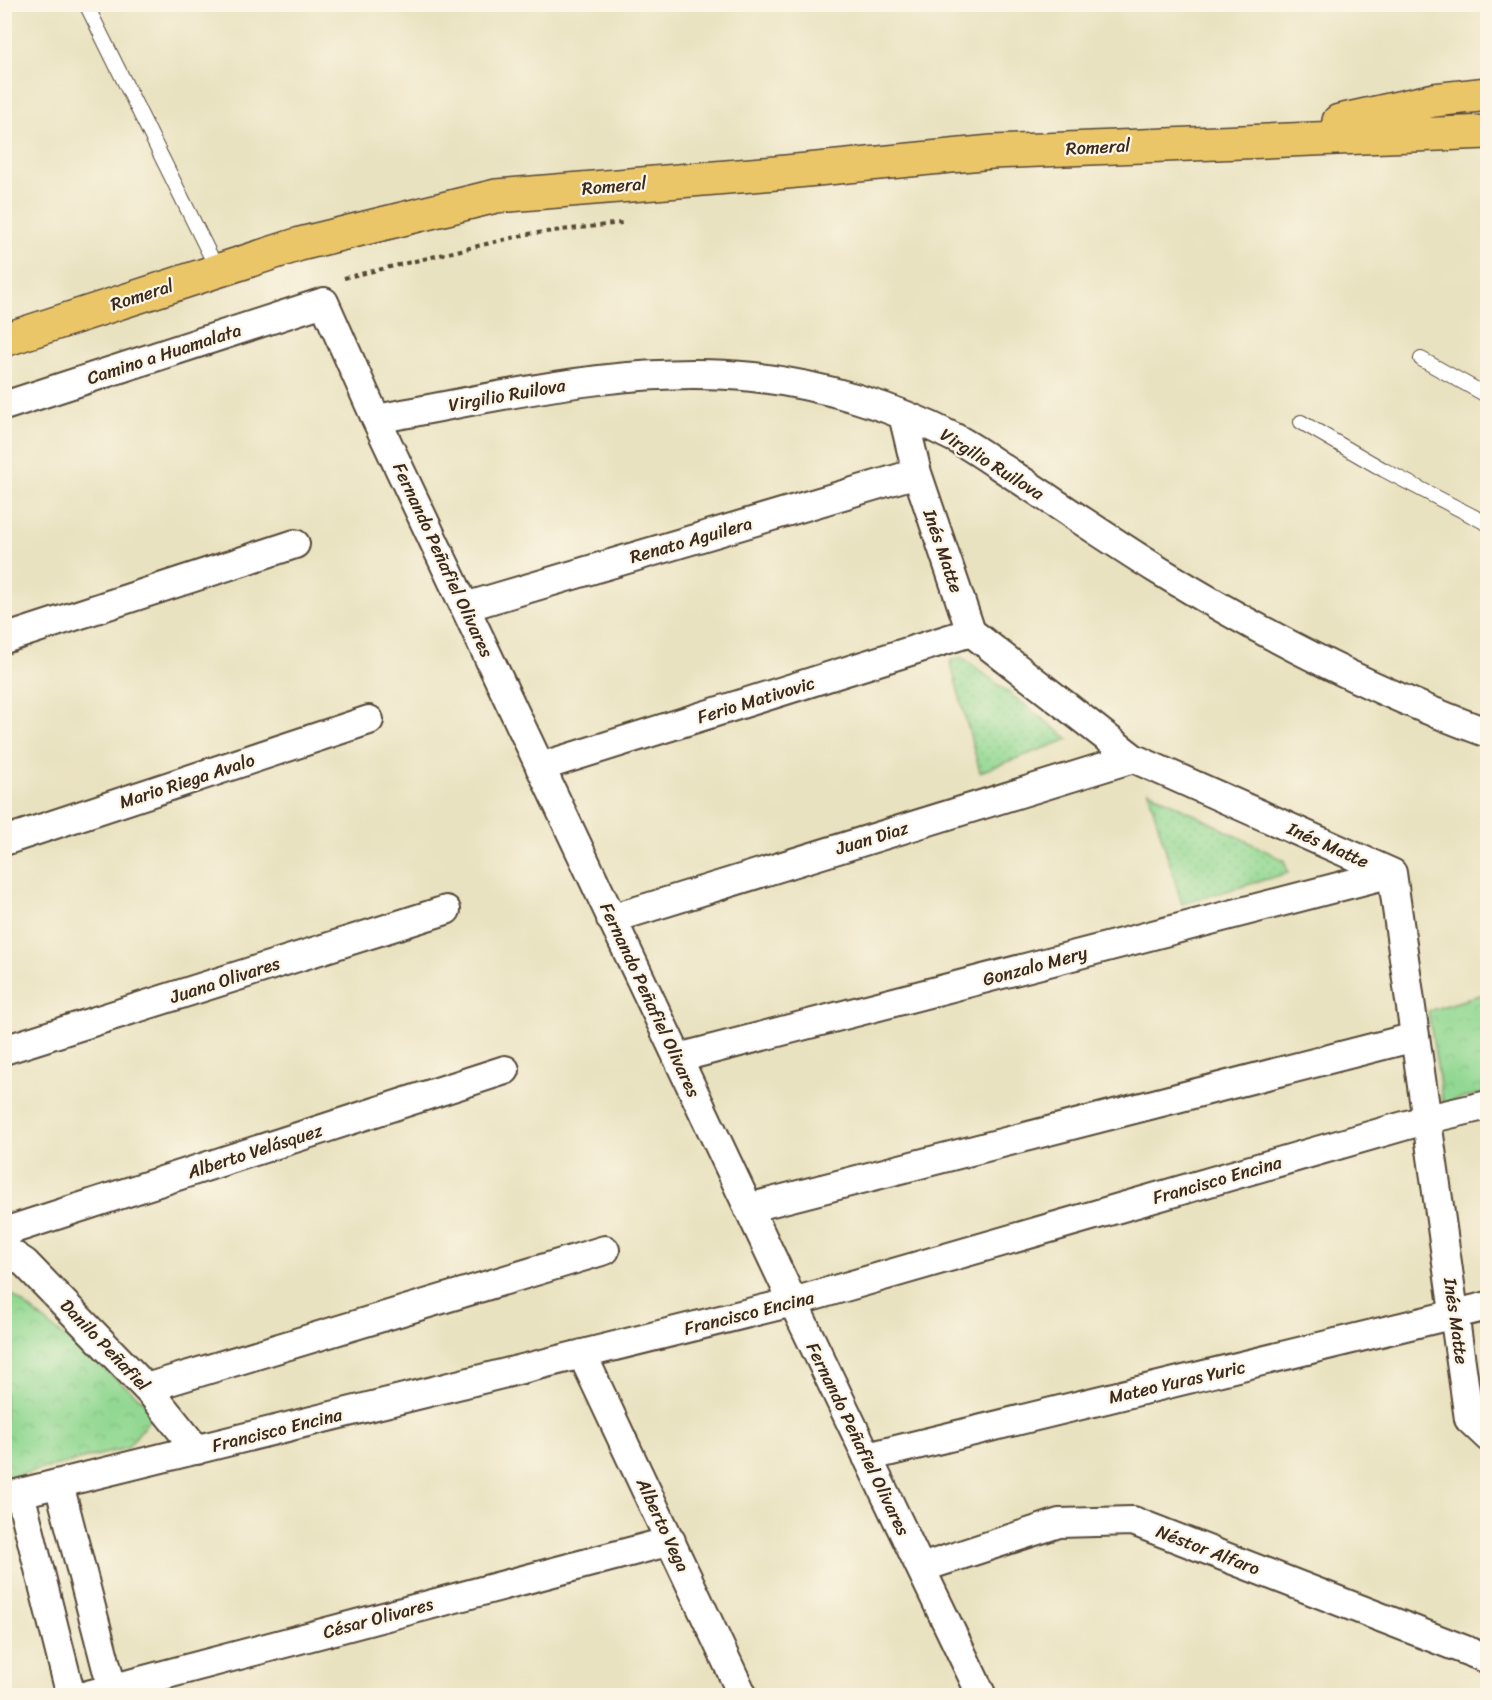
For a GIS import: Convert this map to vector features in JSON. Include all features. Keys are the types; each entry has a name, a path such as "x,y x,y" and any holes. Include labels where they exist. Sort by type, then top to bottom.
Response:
{"highway":[{"name":"Romeral","path":"1243,141 1434,100 1488,94"},
{"name":"Romeral","path":"4,340 300,244 496,196 776,173 992,152 1488,132"}],"street":[{"name":"Camino a Huamalata","path":"4,406 324,302"},
{"name":"Fernando Peñafiel Olivares","path":"324,302 376,418 748,1208 982,1695"},
{"name":"Virgilio Ruilova","path":"376,418 637,375 696,374 753,378 804,386 854,398 903,415 957,439 1158,570 1298,649 1422,709 1488,733"},
{"name":"Inés Matte","path":"903,415 917,473 971,632 1133,758 1392,873 1469,1419 1488,1437"},
{"name":"Renato Aguilera","path":"465,607 917,473"},
{"path":"4,639 295,544"},
{"name":"Ferio Mativovic","path":"540,767 971,632"},
{"name":"Mario Riega Avalo","path":"4,842 369,720"},
{"name":"Juan Diaz","path":"612,919 1133,758"},
{"name":"Gonzalo Mery","path":"678,1058 1392,873"},
{"name":"Juana Olivares","path":"4,1050 446,910"},
{"path":"748,1208 1415,1037"},
{"name":"Alberto Velásquez","path":"4,1232 505,1070"},
{"name":"Francisco Encina","path":"12,1496 793,1302 1428,1119 1488,1105"},
{"name":"Danilo Peñafiel","path":"4,1249 25,1263 146,1388 198,1450"},
{"path":"146,1388 605,1250"},
{"name":"Mateo Yuras Yuric","path":"867,1457 1455,1316 1488,1306"},
{"name":"Alberto Vega","path":"582,1354 743,1695"},
{"path":"59,1484 113,1692"},
{"path":"12,1496 71,1695"},
{"name":"Néstor Alfaro","path":"921,1568 1059,1523 1133,1521 1488,1659"},
{"name":"César Olivares","path":"84,1695 113,1692 671,1541"}],"lane":[{"path":"86,4 218,271"},
{"path":"1421,359 1488,396"},
{"path":"1301,422 1384,470 1488,524"}],"path":[{"path":"342,278 528,234 623,223"}],"green space":[{"path":"962,657 1069,739 980,772 950,661"},
{"path":"1148,791 1284,860 1288,873 1182,904"},
{"path":"1487,993 1487,1092 1443,1103 1428,1011"},
{"path":"4,1288 156,1411 127,1448 5,1478"}]}
